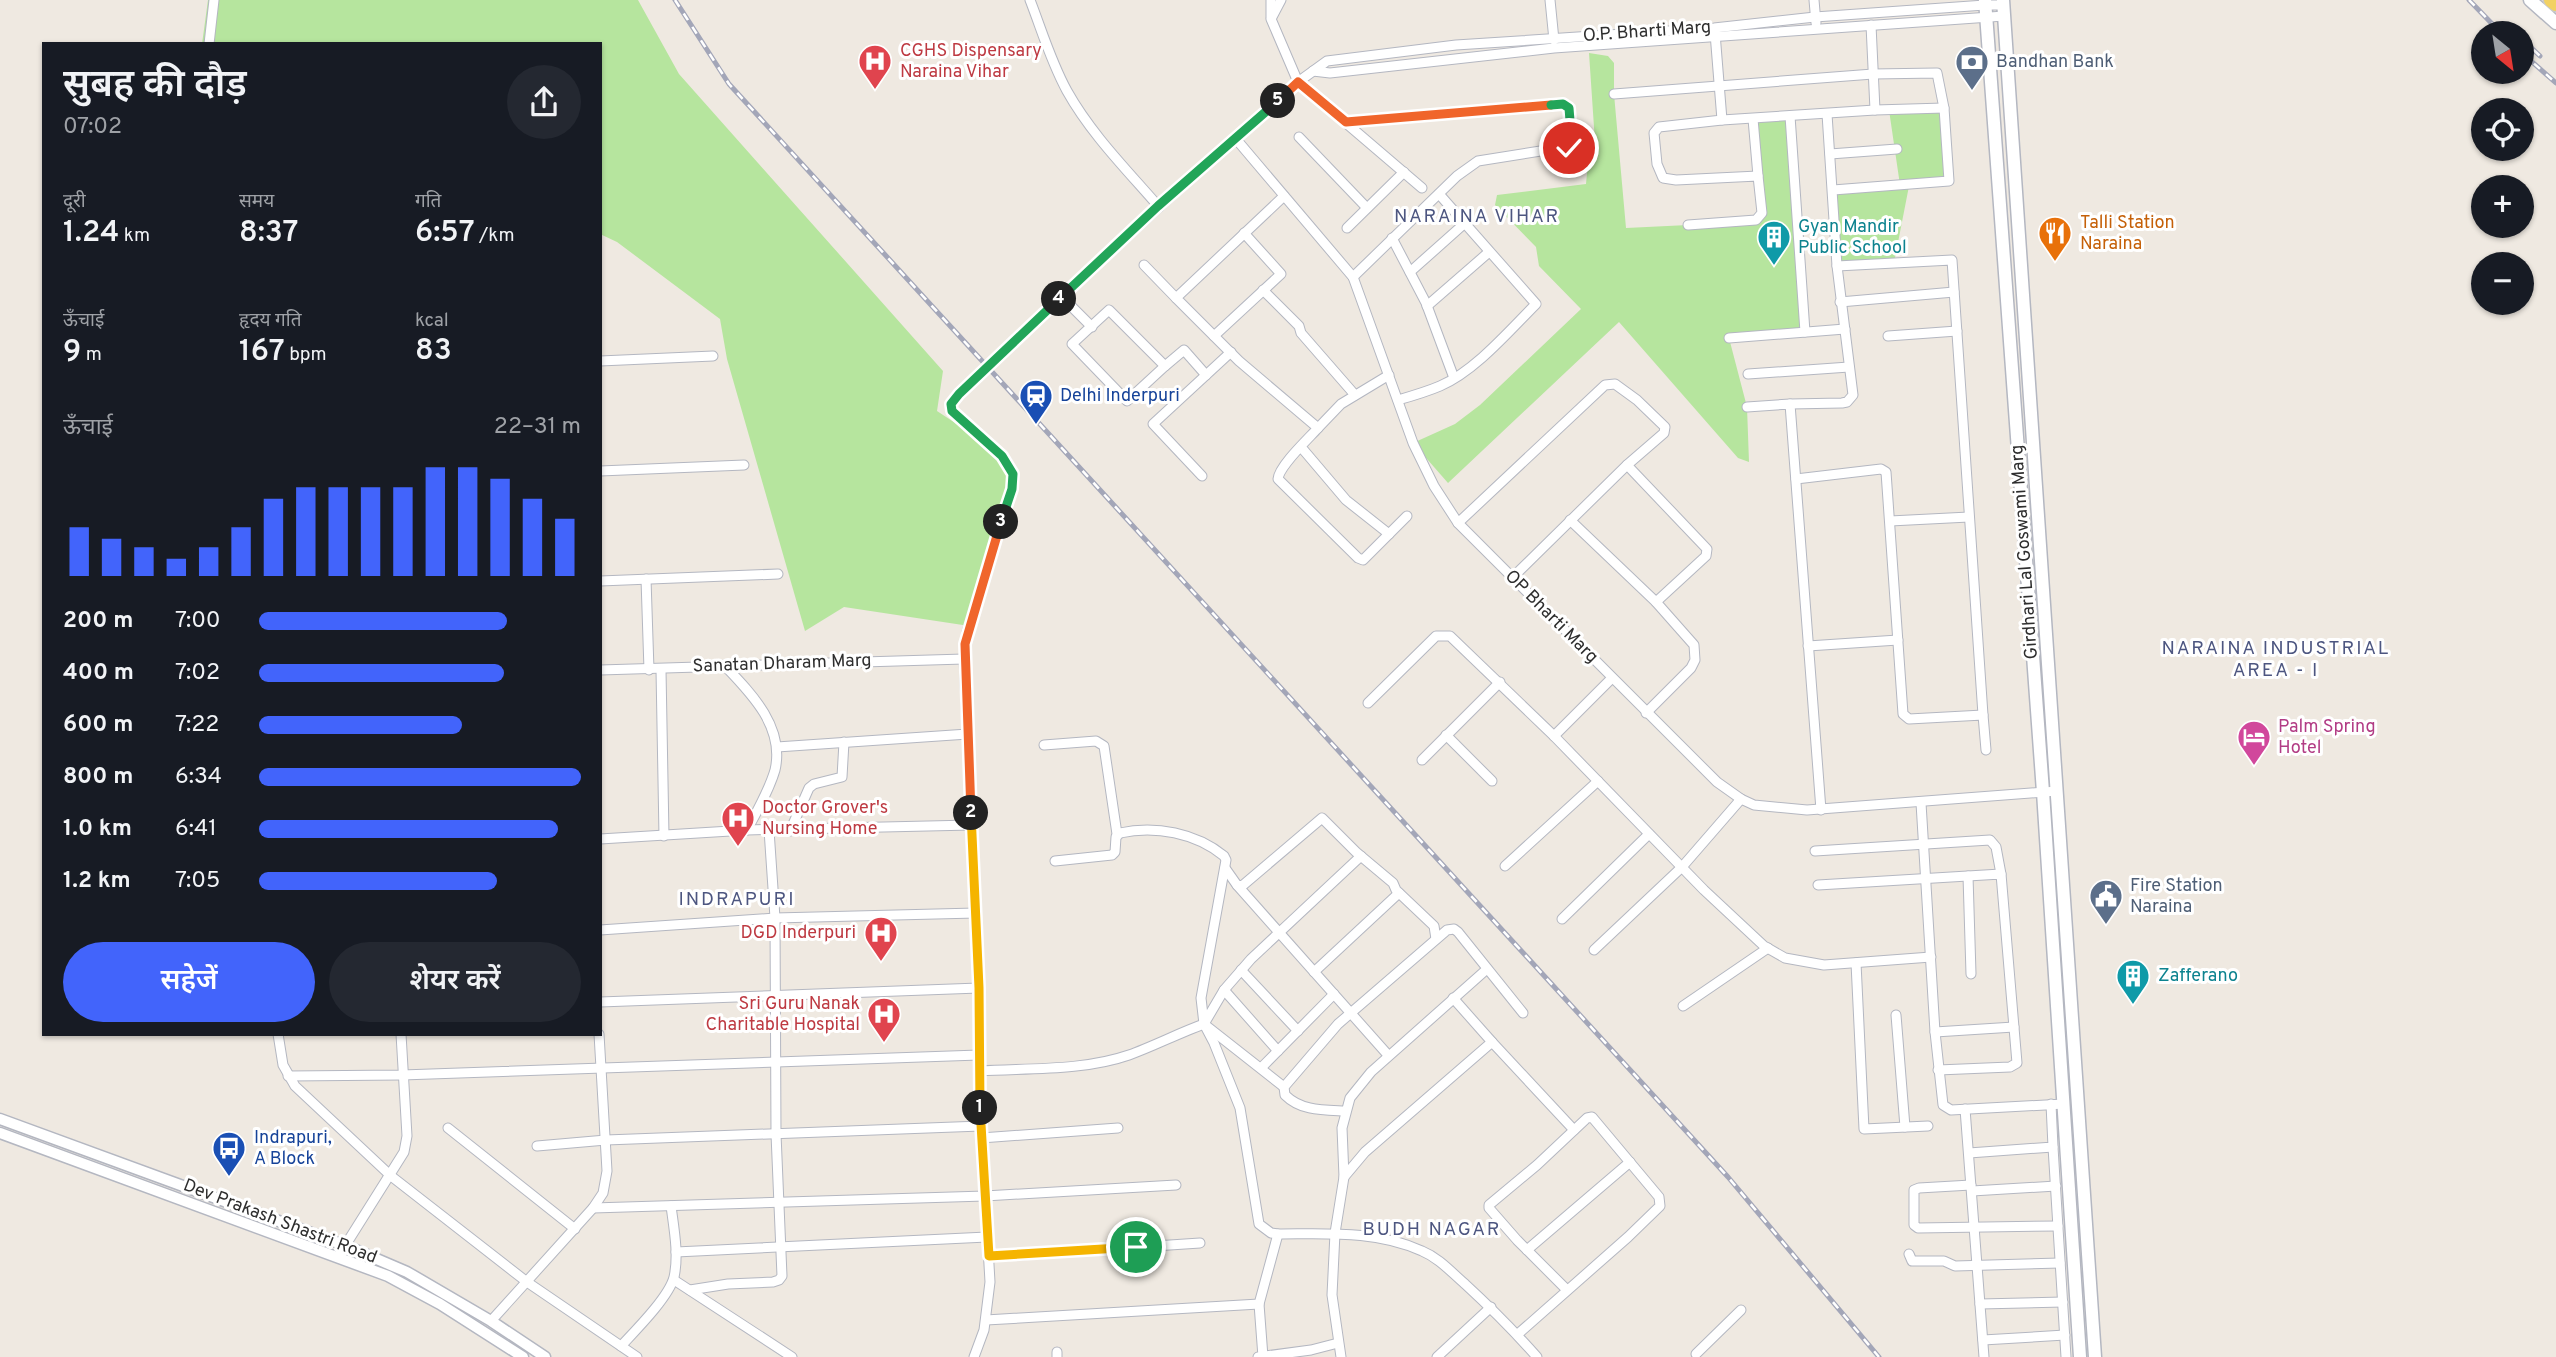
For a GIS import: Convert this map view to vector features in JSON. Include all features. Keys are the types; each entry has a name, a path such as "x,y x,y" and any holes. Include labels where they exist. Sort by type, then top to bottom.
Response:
{"main road":[{"path":"2530,0 2556,23"},
{"path":"2551,0 2556,4"},
{"name":"Girdhari Lal Goswami Marg","path":"1985,7 2043,792 2057,1104 2080,1357"},
{"name":"Girdhari Lal Goswami Marg","path":"2003,7 2095,1357"}],"street":[{"path":"209,42 214,0"},
{"path":"1030,0 1053,63 1068,94 1093,130 1158,206"},
{"path":"1270,0 1271,19 1298,82 1422,188"},
{"path":"1271,19 1281,0"},
{"path":"1550,0 1554,48"},
{"path":"1814,0 1816,29"},
{"path":"1985,7 2003,7"},
{"name":"O.P. Bharti Marg","path":"1313,71 1329,73 1715,32 1815,17 1985,7"},
{"name":"O.P. Bharti Marg","path":"964,659 967,632 1012,489 1013,474 1002,456 952,411 951,404 1158,206 1298,82 1327,61 1456,45 1553,37 1871,25 1985,7"},
{"path":"1871,25 1875,110"},
{"path":"1715,32 1722,120"},
{"path":"1614,94 1873,74 1937,73 1944,108 1949,181 1833,190"},
{"path":"1346,122 1563,104 1569,108 1572,146 1478,161 1439,194 1353,277"},
{"path":"1758,176 1676,180 1662,178 1657,164 1654,133 1657,128 1722,120 1944,108"},
{"path":"1747,407 1847,402 1853,395 1840,302 1827,114"},
{"path":"1790,116 1805,332"},
{"path":"1688,225 1759,218 1762,213 1753,118"},
{"path":"1299,137 1367,208"},
{"name":"OP Bharti Marg","path":"1236,139 1353,277 1413,443 1434,486 1458,523 1717,782 1754,805 1821,810 2057,791"},
{"path":"1830,154 1897,149"},
{"path":"1347,229 1404,172"},
{"path":"1398,400 1440,386 1454,378 1536,304 1439,194"},
{"path":"1175,298 1284,196"},
{"path":"1410,272 1465,223"},
{"path":"1214,336 1281,274 1244,233"},
{"path":"1392,238 1427,306 1454,378"},
{"path":"1427,306 1489,252"},
{"path":"1837,266 1950,259 1954,263 1986,750"},
{"path":"1144,265 1231,352 1318,428"},
{"path":"1263,290 1299,326 1301,334 1355,395"},
{"path":"1840,302 1954,292"},
{"path":"1062,297 1092,327"},
{"path":"1165,366 1110,310 1072,344 1127,401 1184,350 1206,375"},
{"path":"1729,338 1845,329"},
{"path":"1888,336 1957,331"},
{"path":"1202,476 1153,424 1231,352"},
{"path":"602,361 713,356"},
{"path":"1748,374 1849,367"},
{"path":"1389,375 1341,404 1280,471 1278,479 1363,560 1407,516"},
{"path":"1458,523 1605,385 1611,383 1637,400 1666,429 1512,578"},
{"path":"1790,404 1821,810"},
{"path":"1301,447 1346,500 1389,534"},
{"path":"602,471 744,465"},
{"path":"1627,465 1707,549 1706,556 1656,602"},
{"path":"1796,479 1884,470 1887,474 1902,714 1906,718 1983,715"},
{"path":"1890,521 1969,517"},
{"path":"1570,520 1656,602 1694,645 1696,651 1691,668 1646,713"},
{"path":"602,580 778,574"},
{"path":"646,579 649,670"},
{"path":"1368,703 1436,636 1450,636 1500,682 1682,867 1768,948 1785,958 1824,965 1931,957"},
{"path":"1808,646 1898,640"},
{"path":"964,659 979,988 981,1138 990,1282 986,1320 974,1357"},
{"name":"Sanatan Dharam Marg","path":"602,670 964,659"},
{"path":"724,665 766,715 777,747 775,770 747,830"},
{"path":"660,670 664,836"},
{"path":"1554,736 1612,678"},
{"path":"1422,760 1500,682"},
{"path":"777,747 968,734"},
{"path":"1446,735 1492,782"},
{"path":"1044,745 1096,741 1104,746 1117,834 1115,852 1112,855 1055,861"},
{"path":"790,831 809,788 814,784 842,777 844,742"},
{"path":"1505,866 1598,782"},
{"path":"1594,950 1682,867 1741,799"},
{"path":"1921,803 1935,1032 1943,1105 1951,1110 2057,1104 2053,1147 2066,1357"},
{"path":"1237,885 1242,886 1322,818 1393,883 1399,893 1434,926 1436,939"},
{"path":"602,839 747,830 972,825"},
{"path":"690,1290 779,1280 782,1276 776,1134 775,918 769,830"},
{"path":"1117,834 1159,830 1173,832 1219,851 1224,856 1201,998 1204,1024 1240,1108 1259,1224 1278,1234 1335,1233 1400,1242 1422,1251 1437,1259 1491,1307 1517,1334 1531,1355"},
{"path":"1562,919 1649,834"},
{"path":"1815,851 1990,840 1996,847 2001,874 2018,1060 2014,1066 1938,1070"},
{"path":"980,1071 1108,1061 1204,1024 1224,990 1241,970 1361,856"},
{"path":"1224,868 1278,933 1388,1055"},
{"path":"1818,885 2001,874"},
{"path":"1968,876 1971,974"},
{"path":"1314,972 1399,893"},
{"path":"602,930 775,918 976,913"},
{"path":"1284,1087 1351,1012 1447,930 1454,929 1523,1013"},
{"path":"1682,1006 1768,948"},
{"path":"1856,963 1864,1129 1928,1126"},
{"path":"1342,1357 1332,1295 1335,1233 1344,1177 1342,1128 1345,1111 1356,1088 1388,1055 1487,969"},
{"path":"1241,970 1298,1031"},
{"path":"602,1002 979,988"},
{"path":"1224,990 1278,1051"},
{"path":"1262,1067 1335,994"},
{"path":"1453,998 1574,1130"},
{"path":"1896,1015 1905,1127"},
{"path":"1204,1024 1262,1067 1284,1087 1285,1096 1300,1106 1345,1111"},
{"path":"1935,1032 2014,1027"},
{"path":"278,1036 283,1065 295,1086 391,1176 527,1282 637,1357"},
{"path":"338,1257 404,1152 407,1136 401,1036"},
{"path":"491,1321 575,1229 603,1193 606,1140 599,1036"},
{"path":"1344,1177 1365,1152 1492,1042"},
{"path":"288,1076 402,1075 979,1055"},
{"path":"1965,1109 1984,1357"},
{"path":"1517,1334 1628,1237 1660,1206 1659,1197 1592,1117 1587,1118 1489,1205 1527,1250 1567,1290"},
{"name":"Dev Prakash Shastri Road","path":"0,1119 344,1245 407,1272 491,1321 545,1357"},
{"path":"537,1146 606,1140 981,1126"},
{"path":"448,1128 575,1229"},
{"path":"981,1138 1118,1128"},
{"name":"Dev Prakash Shastri Road","path":"0,1133 403,1283 523,1357"},
{"path":"1969,1153 2053,1147"},
{"path":"1527,1250 1630,1162"},
{"path":"593,1208 985,1196 1176,1185"},
{"path":"2056,1186 1919,1188 1914,1190 1913,1222 1918,1228 2058,1226"},
{"path":"621,1346 647,1317 674,1280 676,1252 671,1206"},
{"path":"1278,1234 1259,1304 1261,1357 1338,1343"},
{"path":"676,1252 987,1237"},
{"path":"989,1256 1200,1243"},
{"path":"1909,1254 1912,1261 1944,1261 1953,1265 2060,1263"},
{"path":"674,1280 792,1357"},
{"path":"1980,1304 2063,1302"},
{"path":"986,1320 1259,1304"},
{"path":"1437,1357 1491,1307"},
{"path":"1696,1356 1741,1310"},
{"path":"1983,1340 2065,1335"}],"green space":[{"path":"208,0 638,0 679,74 943,371 937,411 1010,459 1018,473 976,627 844,607 805,631 727,359 720,319 617,242 602,235 602,42 202,42"},
{"path":"1589,53 1608,56 1614,63 1614,94 1626,228 1688,225 1759,217 1753,119 1790,116 1805,332 1729,338 1747,407 1749,462 1738,458 1619,322 1448,483 1413,443 1455,424 1480,405 1581,309 1539,266 1536,247 1495,205 1497,195 1586,184 1589,152 1595,142"},
{"path":"1944,108 1951,180 1909,186 1894,263 1837,266 1833,190 1900,185 1889,110"}],"railway":[{"path":"675,0 729,84 1728,1177 1879,1357"},
{"path":"2469,0 2489,21"},
{"path":"2534,50 2540,56"},
{"path":"2534,64 2556,83"}],"place":[{"name":"CGHS Dispensary Naraina Vihar","path":"875,91"},
{"name":"Bandhan Bank","path":"1972,92"},
{"name":"Talli Station Naraina","path":"2055,263"},
{"name":"Gyan Mandir Public School","path":"1774,267"},
{"name":"Delhi Inderpuri","path":"1036,426"},
{"name":"Palm Spring Hotel","path":"2254,767"},
{"name":"Doctor Grover's Nursing Home","path":"738,848"},
{"name":"Fire Station Naraina","path":"2106,926"},
{"name":"DGD Inderpuri","path":"881,963"},
{"name":"Zafferano","path":"2133,1006"},
{"name":"Sri Guru Nanak Charitable Hospital","path":"884,1044"},
{"name":"Indrapuri, A Block","path":"229,1178"}],"district":[{"name":"NARAINA VIHAR","path":"1477,217"},
{"name":"NARAINA INDUSTRIAL AREA - I","path":"2276,660"},
{"name":"INDRAPURI","path":"737,900"},
{"name":"BUDH NAGAR","path":"1432,1230"}],"route":[{"path":"1136,1247 989,1256 981,1126 979,988 964,659 967,632 1012,489 1013,474 1002,456 952,411 951,404 1158,206 1298,82 1346,122 1563,104 1569,108 1572,146 1569,148"}]}
